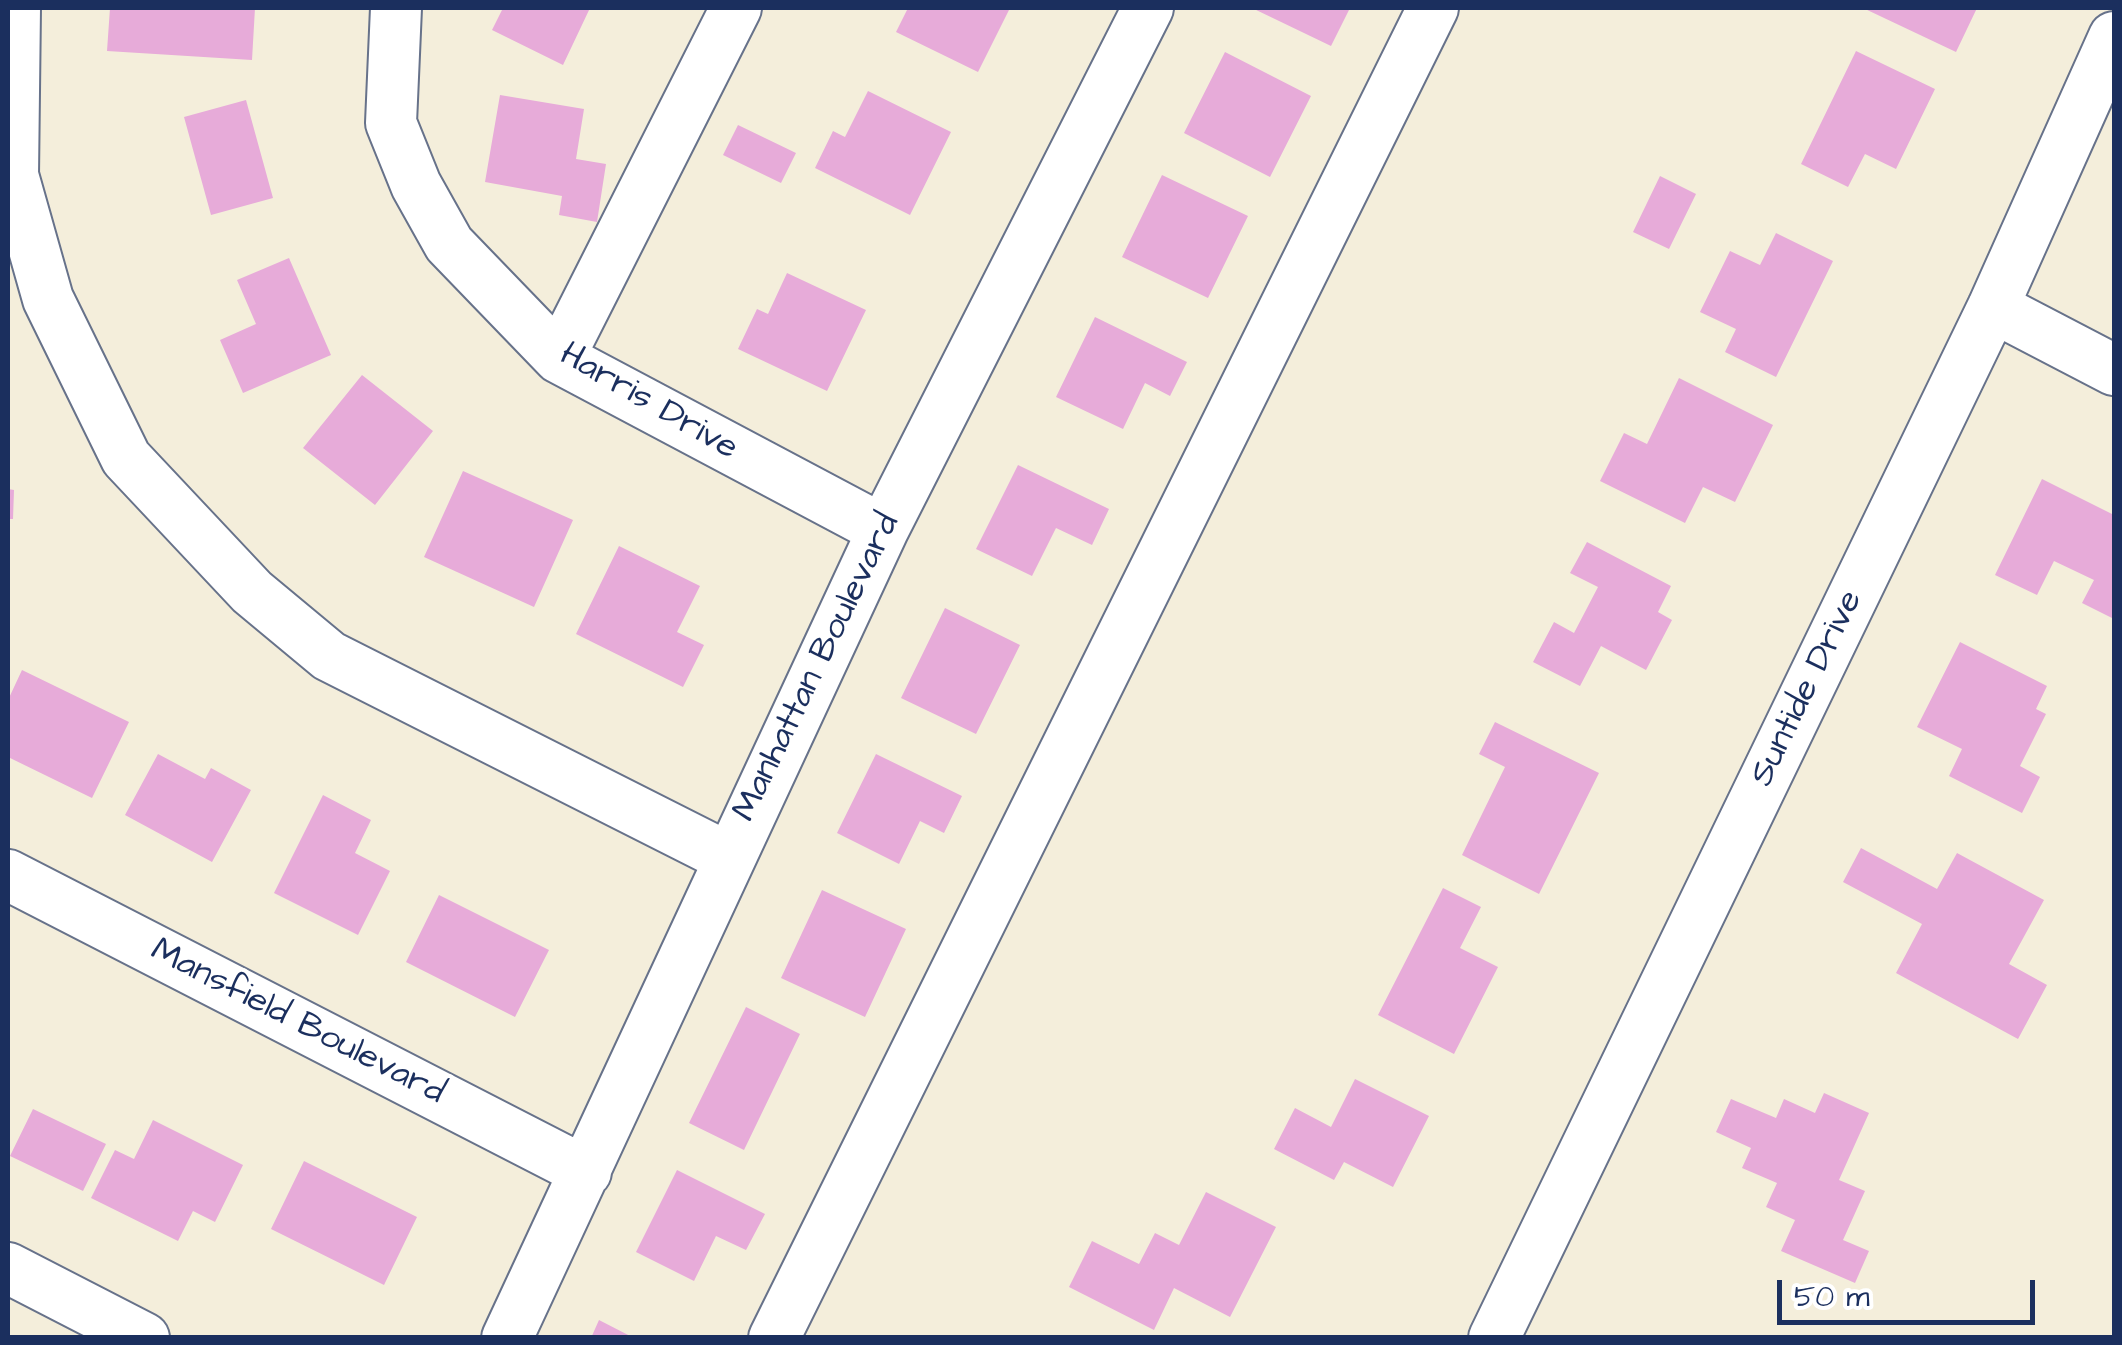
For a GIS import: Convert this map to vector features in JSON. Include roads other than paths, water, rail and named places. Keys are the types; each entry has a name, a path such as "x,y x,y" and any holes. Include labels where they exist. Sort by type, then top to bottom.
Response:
{"street":[{"path":"15,8 14,175 48,299 126,458 252,592 329,656 727,857"},
{"name":"Harris Drive","path":"396,8 391,123 416,185 450,244 559,358 883,530"},
{"path":"559,358 736,8"},
{"name":"Manhattan Boulevard","path":"507,1338 727,857 883,530 1148,8"},
{"path":"774,1338 1433,8"},
{"name":"Suntide Drive","path":"1494,1338 1993,307 2114,38"},
{"path":"1993,307 2114,370"},
{"name":"Mansfield Boulevard","path":"8,875 586,1172"},
{"path":"8,1268 144,1338"}]}
